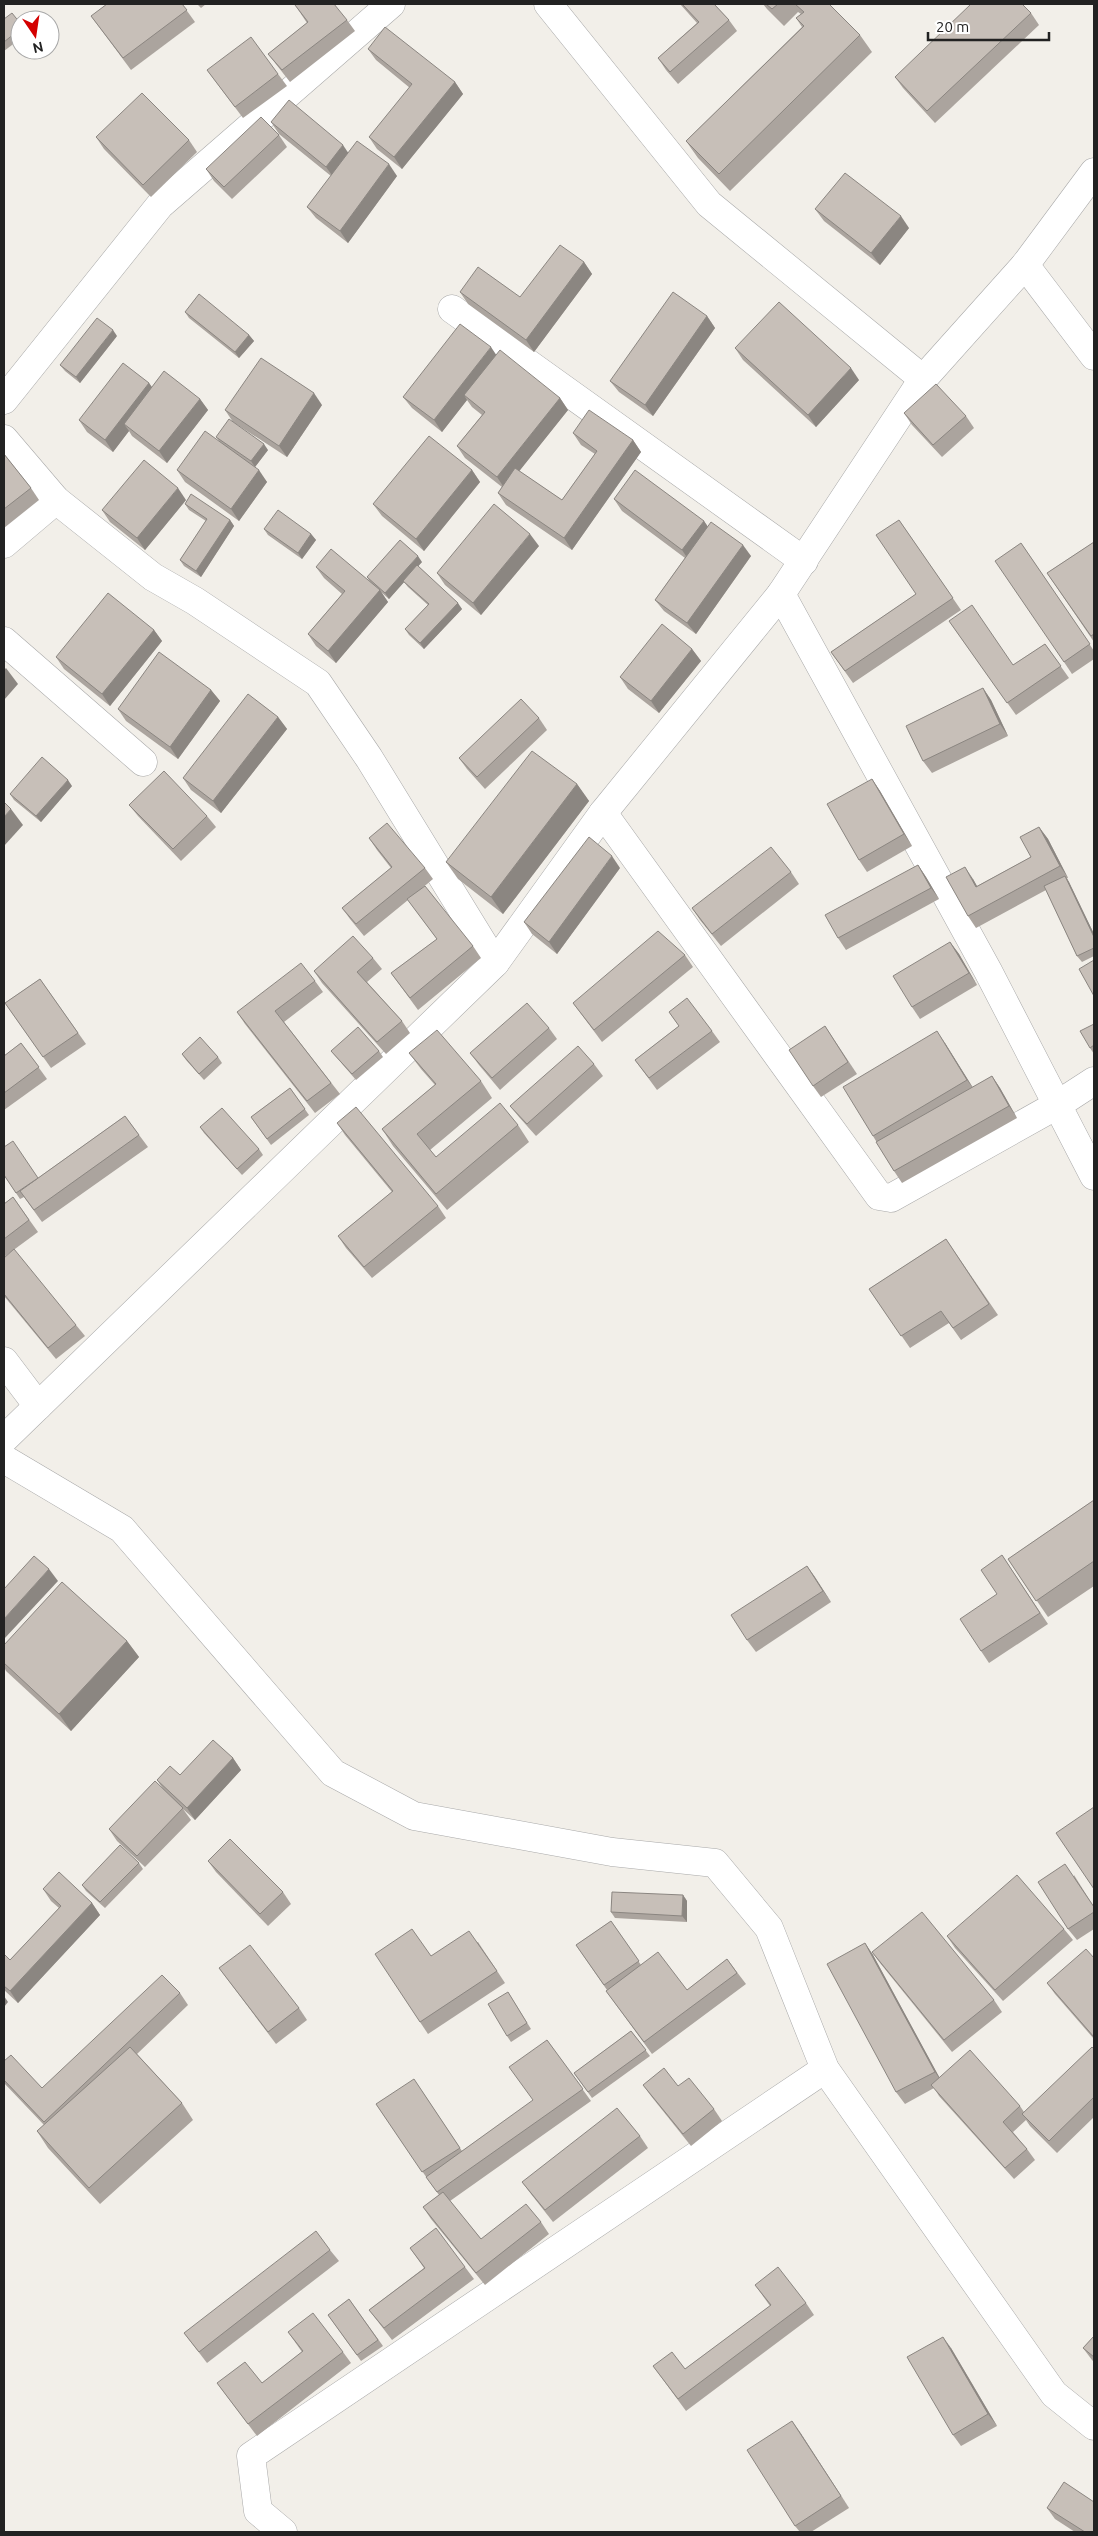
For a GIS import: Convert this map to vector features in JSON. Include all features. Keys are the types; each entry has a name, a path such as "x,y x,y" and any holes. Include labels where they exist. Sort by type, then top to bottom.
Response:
{"street":[{"path":"4,400 160,205 391,4"},
{"path":"548,4 709,204 923,379"},
{"path":"1094,172 1025,265 923,379 781,594 602,813 495,963 38,1406 5,1456 122,1529 333,1773 414,1816 612,1852 715,1863 769,1928 825,2069 1054,2394 1094,2426"},
{"path":"1025,265 1094,356"},
{"path":"452,309 804,561"},
{"path":"4,439 56,500 153,576 195,601 318,683 369,758 495,963"},
{"path":"4,544 56,500"},
{"path":"781,594 988,972 1094,1176"},
{"path":"4,641 143,762"},
{"path":"602,813 879,1196 891,1198 1058,1105 1094,1081"},
{"path":"4,1361 38,1406"},
{"path":"283,2532 258,2510 251,2456 825,2069"}],"building":[{"path":"107,4 182,4 187,10 123,58 91,16"},
{"path":"334,4 347,20 282,70 268,54 308,22 295,5"},
{"path":"682,4 714,4 729,20 670,72 658,58 699,22"},
{"path":"766,4 778,4 772,9"},
{"path":"795,4 829,4 860,35 719,174 686,141 804,26 796,18 804,12"},
{"path":"971,4 1022,4 1031,13 927,111 895,77"},
{"path":"10,14 10,37 4,42 4,19"},
{"path":"385,27 455,82 394,157 369,137 412,84 368,49"},
{"path":"251,37 278,74 235,107 207,70"},
{"path":"142,93 189,140 143,185 96,137"},
{"path":"289,100 343,145 326,167 271,122"},
{"path":"261,117 279,135 224,187 206,169"},
{"path":"357,141 389,164 340,231 307,207"},
{"path":"845,173 901,216 871,253 815,209"},
{"path":"560,245 584,262 526,340 460,292 478,267 520,297"},
{"path":"673,292 707,316 645,405 610,381"},
{"path":"199,294 249,335 235,352 185,312"},
{"path":"779,302 851,368 808,415 735,348"},
{"path":"97,318 113,330 76,377 60,365"},
{"path":"460,324 491,347 434,420 403,397"},
{"path":"500,350 560,398 497,477 457,446 485,412 464,395"},
{"path":"261,358 314,393 279,446 225,410"},
{"path":"123,363 149,383 105,440 79,420"},
{"path":"164,371 200,399 159,451 124,424"},
{"path":"936,384 966,416 933,445 904,413"},
{"path":"589,410 633,440 564,538 498,493 515,468 562,500 597,451 573,433"},
{"path":"229,419 264,444 251,461 216,437"},
{"path":"205,431 259,470 231,509 177,470"},
{"path":"429,436 472,470 416,539 373,504"},
{"path":"4,454 31,488 4,509"},
{"path":"144,460 178,488 137,538 102,510"},
{"path":"635,470 704,521 682,550 614,499"},
{"path":"191,494 230,520 196,571 180,560 207,519 185,504"},
{"path":"494,504 530,534 473,603 437,573"},
{"path":"278,510 311,534 298,553 264,529"},
{"path":"899,520 953,598 845,671 831,652 916,594 876,535"},
{"path":"711,522 743,545 687,623 655,600"},
{"path":"400,540 418,556 385,593 367,577"},
{"path":"1094,542 1094,634 1091,636 1047,573"},
{"path":"1021,543 1090,644 1064,662 995,561"},
{"path":"331,549 380,590 328,651 308,634 345,591 316,567"},
{"path":"417,565 458,603 420,643 405,629 429,604 403,581"},
{"path":"108,593 154,630 102,694 56,657"},
{"path":"972,605 1013,665 1045,644 1061,666 1007,703 949,621"},
{"path":"662,624 692,649 651,701 620,677"},
{"path":"159,652 211,690 170,747 118,709"},
{"path":"983,688 1000,724 923,761 906,726"},
{"path":"248,694 278,717 213,801 183,778"},
{"path":"521,699 539,718 477,777 459,758"},
{"path":"532,751 577,784 491,897 446,862"},
{"path":"42,757 68,780 36,816 10,794"},
{"path":"164,771 207,816 173,849 129,805"},
{"path":"872,779 904,834 859,860 827,804"},
{"path":"4,802 11,809 4,817"},
{"path":"387,823 425,868 356,924 342,908 392,867 369,838"},
{"path":"1039,827 1060,866 968,916 946,877 965,867 976,887 1031,857 1020,837"},
{"path":"589,837 612,856 549,942 524,922"},
{"path":"771,847 791,872 712,934 692,908"},
{"path":"918,865 931,888 838,938 825,915"},
{"path":"1065,876 1094,937 1094,948 1077,956 1044,886"},
{"path":"425,886 473,946 410,998 391,973 437,939 407,899"},
{"path":"658,931 685,955 594,1030 573,1003"},
{"path":"353,936 373,958 357,972 402,1021 377,1042 314,971"},
{"path":"950,942 969,973 912,1007 893,976"},
{"path":"1094,960 1094,996 1079,969"},
{"path":"301,963 315,981 275,1011 331,1083 307,1101 237,1012"},
{"path":"40,979 78,1033 43,1057 5,1003"},
{"path":"687,998 712,1031 649,1078 635,1060 679,1026 669,1012"},
{"path":"527,1003 549,1028 492,1078 470,1053"},
{"path":"1094,1024 1094,1045 1090,1048 1080,1031"},
{"path":"825,1026 848,1062 813,1086 789,1050"},
{"path":"358,1027 379,1051 352,1074 331,1051"},
{"path":"437,1030 481,1081 417,1134 436,1157 500,1103 518,1125 436,1194 382,1129 436,1084 409,1053"},
{"path":"937,1031 967,1080 873,1136 843,1087"},
{"path":"200,1037 218,1057 199,1074 182,1054"},
{"path":"21,1043 39,1067 4,1093 4,1056"},
{"path":"578,1046 594,1064 527,1124 510,1106"},
{"path":"992,1076 1009,1106 894,1171 876,1142"},
{"path":"290,1088 305,1109 267,1139 251,1117"},
{"path":"356,1107 438,1206 364,1267 338,1236 393,1191 337,1123"},
{"path":"222,1108 259,1149 237,1169 200,1127"},
{"path":"125,1116 139,1135 34,1210 20,1191"},
{"path":"13,1141 38,1178 16,1193 4,1175 4,1147"},
{"path":"13,1197 29,1220 4,1239 4,1204"},
{"path":"946,1239 989,1304 953,1328 941,1311 901,1336 869,1289"},
{"path":"14,1249 76,1325 48,1348 4,1294 4,1258"},
{"path":"1094,1500 1094,1561 1036,1601 1008,1559"},
{"path":"1002,1555 1040,1613 981,1651 960,1619 997,1594 981,1570"},
{"path":"34,1556 49,1569 4,1619 4,1589"},
{"path":"807,1566 823,1591 747,1640 731,1615"},
{"path":"62,1582 127,1641 59,1714 4,1663 4,1645"},
{"path":"213,1740 233,1758 187,1808 157,1780 170,1766 180,1775"},
{"path":"155,1781 183,1808 137,1856 109,1829"},
{"path":"1094,1807 1094,1889 1056,1833"},
{"path":"230,1839 283,1892 260,1914 208,1861"},
{"path":"120,1845 139,1863 100,1902 82,1885"},
{"path":"1065,1864 1094,1907 1094,1912 1068,1929 1038,1882"},
{"path":"59,1872 92,1903 10,1991 4,1986 4,1954 10,1960 61,1906 43,1889"},
{"path":"1017,1875 1064,1929 995,1990 947,1936"},
{"path":"612,1892 683,1895 682,1916 611,1912"},
{"path":"922,1912 994,2000 944,2040 872,1952"},
{"path":"611,1921 639,1961 604,1985 576,1945"},
{"path":"412,1929 431,1956 469,1931 497,1971 420,2022 375,1954"},
{"path":"865,1943 935,2072 896,2092 827,1964"},
{"path":"250,1945 299,2008 268,2032 219,1968"},
{"path":"1086,1949 1094,1958 1094,2037 1047,1983"},
{"path":"658,1952 687,1990 727,1959 737,1973 644,2042 606,1991"},
{"path":"162,1975 180,1993 44,2122 4,2080 4,2061 11,2055 42,2088"},
{"path":"508,1992 527,2023 507,2036 488,2004"},
{"path":"631,2031 646,2050 588,2092 574,2073"},
{"path":"547,2040 583,2089 437,2192 426,2177 533,2100 509,2067"},
{"path":"130,2047 182,2103 89,2188 37,2131"},
{"path":"1092,2047 1094,2049 1094,2097 1049,2141 1022,2114"},
{"path":"970,2050 1020,2106 1003,2122 1027,2149 1005,2168 931,2085"},
{"path":"664,2068 678,2086 689,2078 714,2109 683,2134 643,2085"},
{"path":"414,2079 460,2148 422,2172 376,2104"},
{"path":"617,2108 640,2136 545,2210 522,2182"},
{"path":"443,2192 481,2239 526,2204 541,2222 476,2273 423,2207"},
{"path":"436,2228 465,2267 384,2328 369,2310 425,2268 410,2248"},
{"path":"316,2231 330,2250 199,2352 184,2333"},
{"path":"778,2267 806,2303 678,2399 653,2366 672,2352 685,2369 771,2305 755,2285"},
{"path":"349,2299 378,2340 357,2355 328,2315"},
{"path":"313,2313 343,2352 248,2424 217,2383 245,2362 262,2383 303,2351 288,2332"},
{"path":"1094,2336 1094,2357 1083,2348"},
{"path":"943,2337 988,2414 953,2435 907,2357"},
{"path":"792,2421 841,2496 795,2526 747,2450"},
{"path":"1064,2482 1094,2502 1094,2532 1085,2532 1047,2508"}]}
